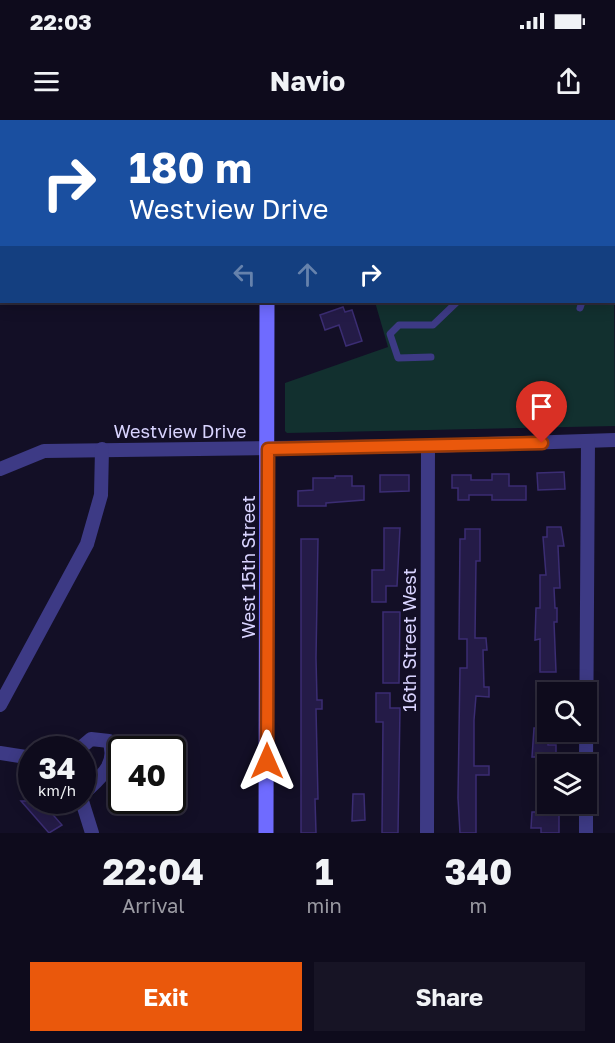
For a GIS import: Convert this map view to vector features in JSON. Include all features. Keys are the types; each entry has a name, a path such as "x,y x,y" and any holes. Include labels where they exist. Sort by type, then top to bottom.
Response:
{"street":[{"name":"West 15th Street","path":"266,833 267,303"},
{"name":"Westview Drive","path":"0,469 44,451 428,447 615,440"},
{"path":"586,754 588,441"},
{"name":"16th Street West","path":"427,833 428,447"},
{"path":"0,705 87,544 101,495 102,449"},
{"path":"96,740 108,741 114,753 110,767 96,781"},
{"path":"0,753 18,756"},
{"path":"86,814 92,833"},
{"path":"586,814 586,833"}],"lane":[{"path":"431,357 398,358 390,334 399,325 433,325 456,303"}],"green space":[{"path":"375,303 614,303 615,426 287,433 285,431 285,383 388,347"}],"building":[{"path":"343,307 345,312 352,310 362,341 346,346 339,325 325,330 320,315"},
{"path":"564,472 565,489 538,490 537,473"},
{"path":"492,474 509,474 509,486 526,486 526,500 492,500 492,495 469,495 469,500 458,500 458,488 452,488 452,475 471,475 471,480 492,480"},
{"path":"380,475 409,475 409,491 380,492"},
{"path":"335,476 352,476 352,486 364,486 364,500 326,503 326,506 298,506 298,491 313,490 313,478 335,478"},
{"path":"547,527 561,527 564,546 558,546 560,588 554,588 555,608 557,608 557,622 554,622 556,672 540,672 540,639 535,640 536,608 540,608 540,575 546,575 543,537 547,537"},
{"path":"384,528 400,528 397,586 386,586 386,602 372,602 372,570 384,570"},
{"path":"465,529 480,529 480,561 476,561 475,638 486,638 487,650 483,650 484,687 489,687 489,697 476,696 474,766 489,766 489,775 476,775 476,833 460,833 458,798 460,668 467,668 467,639 459,639 460,539 465,539"},
{"path":"301,539 318,539 316,658 317,700 322,700 322,709 316,709 318,799 315,799 316,833 301,833"},
{"path":"383,612 400,612 399,683 383,683"},
{"path":"376,693 390,693 390,708 400,708 398,833 382,833 383,722 376,722"},
{"path":"534,728 537,728 537,742 556,745 556,754 537,754 537,788 536,757 532,757"},
{"path":"353,794 364,794 365,820 352,821"},
{"path":"532,812 559,814 559,833 541,833 541,828 531,828"},
{"path":"32,814 52,814 62,825 49,833"}],"route":[{"path":"267,761 268,449 542,443"}]}
